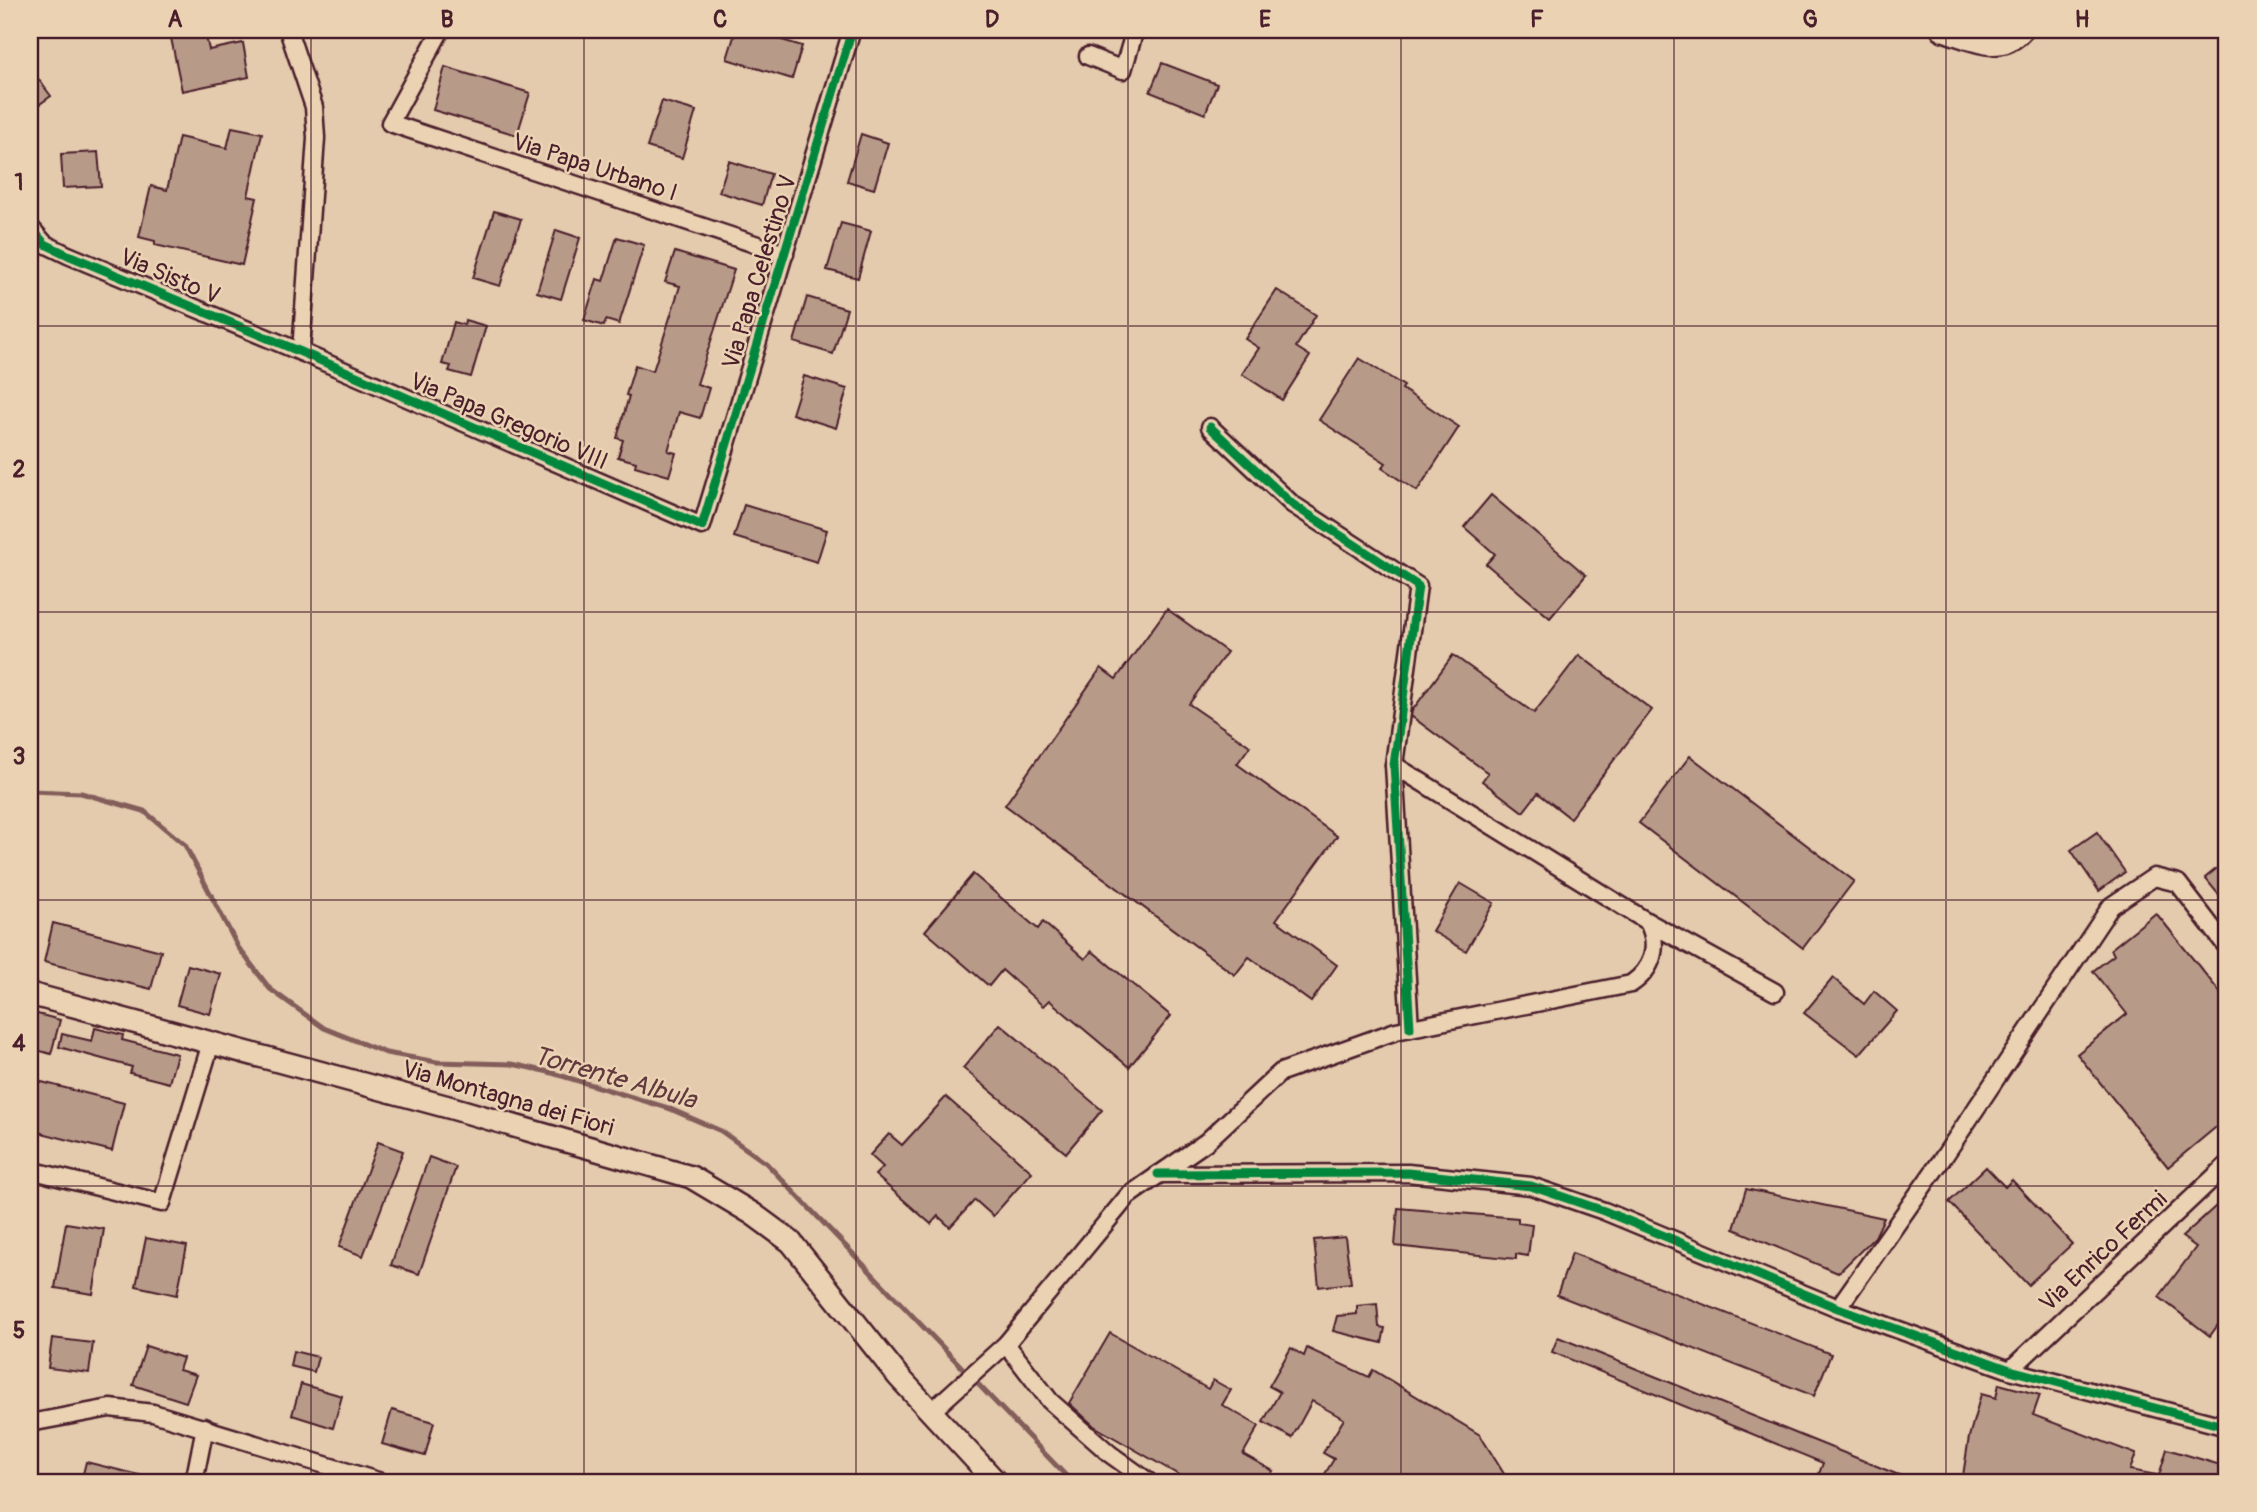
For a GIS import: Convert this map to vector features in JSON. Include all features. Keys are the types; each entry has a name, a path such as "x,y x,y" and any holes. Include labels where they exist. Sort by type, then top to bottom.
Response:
{"main road":[{"path":"1943,30 1989,44 2004,44 2022,30"},
{"name":"Via Montagna dei Fiori","path":"30,994 452,1108 691,1177 753,1213 791,1242 898,1376 939,1404 996,1482"}],"street":[{"path":"288,30 314,107 315,127 301,352"},
{"name":"Via Papa Urbano I","path":"441,30 390,123 785,254"},
{"name":"Via Papa Celestino V","path":"702,526 852,30"},
{"path":"1088,57 1123,70 1135,30"},
{"name":"Via Sisto V","path":"30,227 45,244 68,255 301,352"},
{"name":"Via Papa Gregorio VIII","path":"301,352 702,526"},
{"path":"1210,427 1292,504 1418,586 1394,765 1410,1028"},
{"path":"1394,765 1648,922 1775,992"},
{"path":"1838,1308 1945,1155 2111,906 2154,877 2178,883 2227,947"},
{"path":"939,1404 1006,1343 1128,1196 1206,1142 1282,1072 1396,1031 1631,984 1640,977 1652,960 1655,940 1648,922"},
{"path":"30,1170 162,1203 211,1043"},
{"name":"Via Enrico Fermi","path":"2010,1370 2227,1165"},
{"path":"1158,1174 1408,1173 1531,1186 1604,1211 1838,1308 2010,1370 2227,1427"},
{"path":"1006,1343 1049,1401 1110,1454 1149,1482"},
{"path":"30,1423 110,1408 153,1412 381,1482"},
{"path":"194,1482 205,1427"}],"building":[{"path":"736,30 748,30 802,46 792,79 727,59"},
{"path":"205,32 209,50 243,43 249,77 182,91 171,38"},
{"path":"1162,63 1217,84 1205,114 1150,92"},
{"path":"445,67 530,93 517,135 433,110"},
{"path":"30,68 51,96 30,111"},
{"path":"662,101 696,111 682,158 647,147"},
{"path":"232,127 262,133 248,196 257,198 242,265 155,245 155,241 139,237 151,186 167,190 179,137 227,148"},
{"path":"861,134 888,143 874,189 847,181"},
{"path":"98,152 101,186 63,188 61,154"},
{"path":"729,161 771,174 762,205 719,192"},
{"path":"494,211 521,219 500,286 473,278"},
{"path":"841,223 871,231 858,278 827,270"},
{"path":"556,230 580,238 561,299 537,292"},
{"path":"617,237 644,245 619,324 606,320 604,326 584,320 597,279 603,281"},
{"path":"675,252 734,270 697,384 709,388 700,418 679,412 668,451 676,453 669,476 635,466 636,462 618,457 623,440 617,438 635,365 653,371 680,286 665,282"},
{"path":"1277,290 1316,315 1296,347 1310,356 1282,400 1242,374 1259,348 1245,339"},
{"path":"807,297 847,309 833,354 794,342"},
{"path":"465,320 486,326 471,377 449,371 451,366 442,364 454,322 464,325"},
{"path":"1359,358 1404,386 1402,389 1459,427 1417,491 1382,468 1386,463 1319,420"},
{"path":"804,376 847,389 836,428 792,414"},
{"path":"1491,495 1586,575 1550,618 1486,564 1495,554 1464,527"},
{"path":"744,505 827,530 817,562 734,537"},
{"path":"1167,609 1227,652 1189,704 1250,746 1237,764 1337,836 1276,920 1337,965 1311,1002 1249,957 1235,975 1005,805 1101,668 1116,679"},
{"path":"1453,655 1534,713 1579,655 1652,710 1570,818 1538,793 1523,812 1482,781 1488,773 1411,716"},
{"path":"1690,756 1854,881 1803,948 1639,823"},
{"path":"2097,832 2125,872 2099,891 2071,850"},
{"path":"2227,860 2227,905 2205,878"},
{"path":"973,874 1038,929 1043,922 1085,959 1092,951 1171,1016 1129,1067 1049,1000 1043,1006 1002,970 989,986 925,931"},
{"path":"1460,883 1494,903 1466,951 1432,931"},
{"path":"2156,913 2227,1001 2227,1118 2168,1167 2077,1054 2127,1014 2093,971 2114,955 2111,949"},
{"path":"53,923 161,951 151,989 44,962"},
{"path":"188,965 221,974 210,1014 177,1005"},
{"path":"1833,978 1864,1004 1874,991 1897,1011 1859,1055 1804,1013"},
{"path":"30,1012 60,1020 51,1054 30,1048"},
{"path":"1000,1024 1102,1110 1066,1153 963,1068"},
{"path":"95,1028 123,1035 122,1040 177,1054 169,1083 130,1073 132,1067 59,1047 62,1034 92,1041"},
{"path":"30,1079 124,1103 112,1151 30,1130"},
{"path":"946,1097 1032,1172 993,1216 975,1200 950,1227 938,1216 931,1224 875,1175 883,1167 870,1155 889,1134 902,1145"},
{"path":"378,1142 403,1151 363,1256 339,1247"},
{"path":"429,1157 456,1167 419,1274 391,1265"},
{"path":"1986,1167 2005,1187 2012,1180 2072,1244 2028,1285 1949,1202"},
{"path":"1746,1189 1884,1218 1875,1237 1838,1273 1734,1229"},
{"path":"2227,1196 2227,1312 2210,1336 2159,1297 2196,1247 2182,1237"},
{"path":"1398,1208 1518,1218 1518,1223 1532,1225 1528,1256 1516,1254 1516,1259 1395,1246"},
{"path":"66,1223 104,1229 93,1294 55,1288"},
{"path":"1345,1237 1351,1283 1319,1287 1314,1240"},
{"path":"146,1238 187,1246 177,1295 136,1286"},
{"path":"1572,1253 1831,1354 1814,1396 1557,1295"},
{"path":"1377,1304 1379,1327 1385,1328 1382,1343 1333,1331 1337,1316 1357,1314 1357,1306"},
{"path":"1110,1333 1208,1389 1213,1380 1231,1390 1222,1405 1259,1426 1243,1454 1273,1471 1267,1482 1191,1482 1094,1426 1069,1403"},
{"path":"1558,1337 1916,1482 1816,1482 1823,1463 1552,1352"},
{"path":"52,1338 93,1343 89,1373 48,1368"},
{"path":"146,1346 183,1358 179,1370 196,1375 186,1402 133,1385"},
{"path":"1291,1348 1304,1356 1307,1348 1369,1377 1373,1370 1480,1435 1509,1482 1320,1482 1334,1459 1323,1453 1344,1419 1312,1401 1292,1438 1263,1422 1280,1392 1269,1386"},
{"path":"293,1351 318,1357 314,1372 290,1366"},
{"path":"301,1384 342,1396 333,1428 292,1415"},
{"path":"1999,1384 2040,1395 2033,1415 2136,1454 2130,1470 2157,1475 2156,1482 1962,1482 1969,1437 1981,1394 1996,1398"},
{"path":"392,1410 434,1422 425,1456 382,1444"},
{"path":"2167,1449 2227,1467 2227,1482 2157,1482"},
{"path":"86,1462 147,1477 146,1482 81,1482"}],"waterway":[{"name":"Torrente Albula","path":"30,791 81,793 144,811 185,845 238,947 270,989 324,1028 386,1053 437,1062 512,1064 549,1072 668,1108 721,1131 766,1163 1072,1482"}],"cycle path":[{"path":"30,227 45,244 68,255 301,352 702,526 852,30"},
{"path":"1210,427 1292,504 1418,586 1394,765 1410,1028"},
{"path":"1158,1174 1408,1173 1531,1186 1604,1211 1838,1308 2010,1370 2227,1427"}]}
